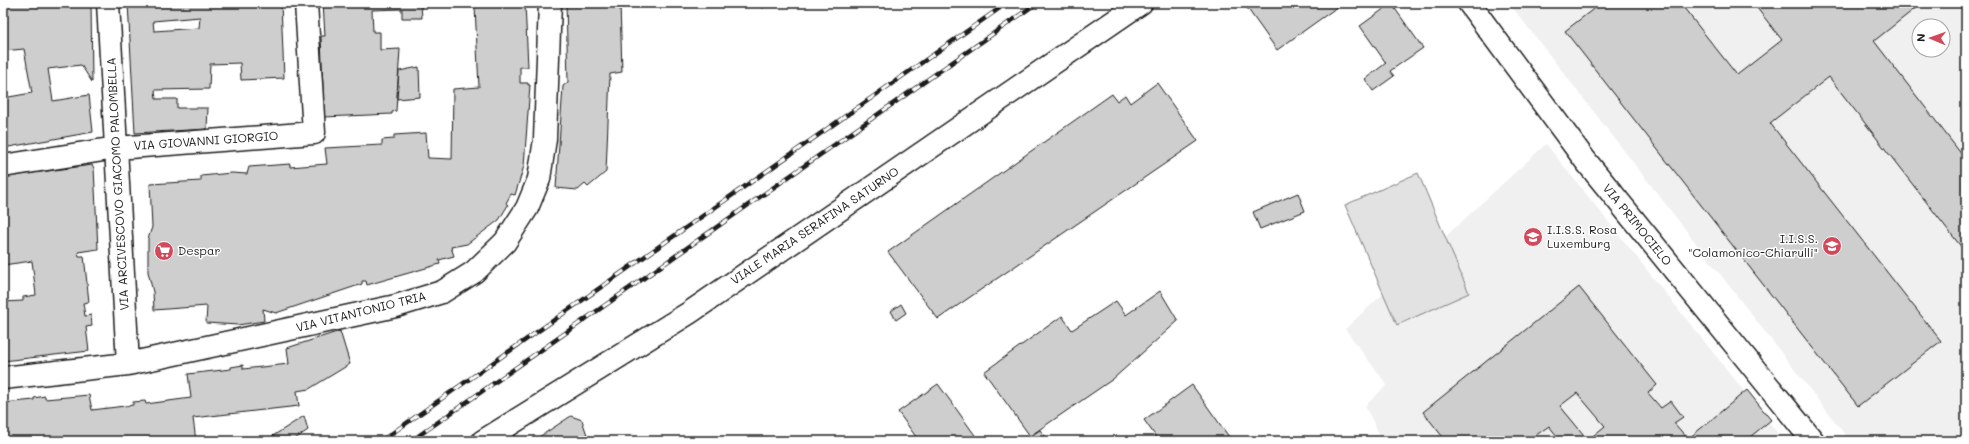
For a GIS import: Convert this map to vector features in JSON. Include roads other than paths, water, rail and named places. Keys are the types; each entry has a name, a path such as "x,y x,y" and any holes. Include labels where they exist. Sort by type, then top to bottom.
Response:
{"street":[{"name":"VIA ARCIVESCOVO GIACOMO PALOMBELLA","path":"108,3 128,364"},
{"name":"VIA GIOVANNI GIORGIO","path":"3,166 116,148 314,133 306,3"},
{"name":"VIA VITANTONIO TRIA","path":"3,378 128,364 396,306 442,292 474,272 505,242 527,208 540,179 545,139 550,3"},
{"name":"VIALE MARIA SERAFINA SATURNO","path":"483,441 689,313 1140,3"},
{"name":"VIA PRIMOCIELO","path":"1469,3 1585,160 1813,441"}],"railway":[{"path":"381,441 1007,3"},
{"path":"411,441 1037,3"}],"place":[{"name":"I.I.S.S. Rosa Luxemburg","path":"1533,237"},
{"name":"I.I.S.S. \"Colamonico-Chiarulli\"","path":"1832,246"},
{"name":"Despar","path":"164,251"}]}
